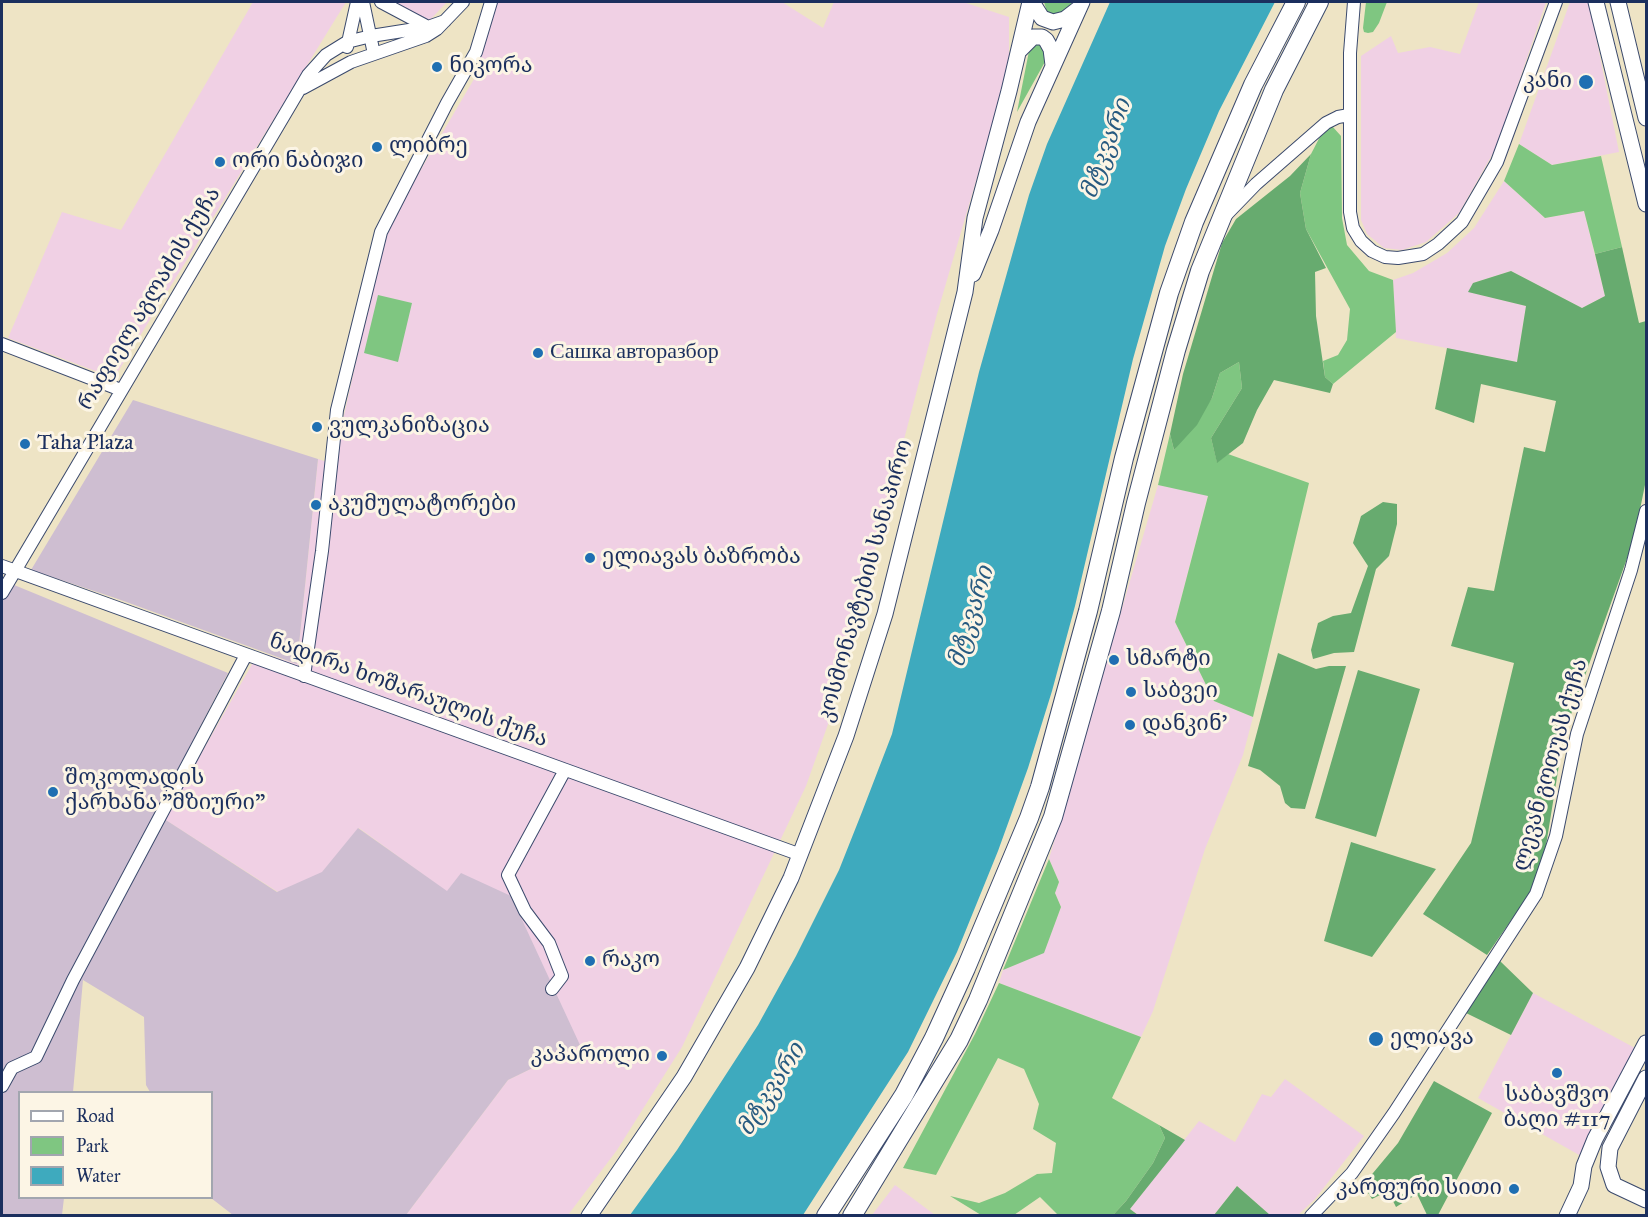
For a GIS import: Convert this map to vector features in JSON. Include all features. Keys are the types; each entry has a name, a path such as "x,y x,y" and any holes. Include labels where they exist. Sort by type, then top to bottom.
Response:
{"highway":[{"path":"826,1215 904,1095 934,1038 1029,818 1040,787 1088,611 1124,458 1169,293 1194,222 1253,85 1296,2"},
{"path":"852,1215 958,1040 978,1000 1053,817 1111,611 1136,503 1176,350 1200,271 1274,90 1319,2"}],"main road":[{"path":"1031,2 1042,18 1053,22 1065,19 1080,5"},
{"name":"კოსმონავტების სანაპირო","path":"589,1215 643,1140 703,1046 757,948 801,855 846,736 871,663 896,570 965,292 975,218 1031,2"},
{"path":"1596,2 1647,204"},
{"path":"1618,2 1647,118"},
{"name":"კოსმონავტების სანაპირო","path":"965,292 991,230 1028,123 1080,5"},
{"path":"1017,53 1029,39 1042,37 1051,49 1053,65"},
{"path":"1567,1215 1581,1186 1584,1166 1595,1139 1647,1043"},
{"path":"1647,1078 1610,1148 1608,1167 1614,1185 1647,1200"}],"street":[{"path":"351,62 347,42 357,2"},
{"path":"363,2 374,54"},
{"path":"381,2 428,27"},
{"name":"რაფიელ აგლაძის ქუჩა","path":"299,90 351,62 426,36 445,21 463,2"},
{"path":"304,676 322,551 337,410 381,232 447,103 476,52 491,2"},
{"path":"1354,2 1349,115 1349,193 1353,228 1361,241 1372,251 1385,257 1398,258 1423,254 1462,222 1497,162 1556,2"},
{"name":"რაფიელ აგლაძის ქუჩა","path":"2,593 308,75 326,55 347,42 428,27 445,21"},
{"path":"1217,225 1256,184 1326,123 1349,115"},
{"path":"2,344 121,390"},
{"name":"ლევან გოთუას ქუჩა","path":"1311,1215 1352,1173 1476,989 1536,894 1556,836 1577,734 1631,570 1647,511"},
{"name":"ნადირა ხოშარაულის ქუჩა","path":"2,566 801,855"},
{"path":"2,1086 12,1068 36,1058 73,980 246,655"},
{"path":"552,989 562,976 549,943 525,911 508,875 565,770"}],"shaded area":[{"path":"253,2 346,2 114,378 8,338 62,212 121,230"},
{"path":"393,2 447,2 429,21"},
{"name":"ელიავას ბაზრობა","path":"497,2 782,2 823,28 834,2 963,2 1009,17 1009,68 937,314 832,713 806,786 682,1047 617,1150 568,1215 406,1215 508,1080 580,1045 447,892 359,828 322,873 278,892 164,819 259,652 297,664 318,459 333,464 386,229 484,62 478,57 490,14"},
{"path":"1479,2 1546,2 1497,146 1459,213 1426,242 1402,250 1384,248 1367,234 1361,220 1361,56 1391,36 1398,53 1430,47 1460,54"},
{"path":"1570,2 1589,2 1619,152 1552,165 1519,144"},
{"path":"1504,181 1545,218 1584,211 1605,296 1582,308 1511,271 1473,283 1469,292 1526,306 1517,362 1396,338 1393,280 1413,273 1447,253 1474,228"},
{"path":"133,400 318,459 297,664 31,570"},
{"path":"1158,485 1208,495 1175,622 1214,701 1253,717 1243,755 1205,849 1153,1011 1141,1037 999,983 1003,970 1044,952 1061,907 1055,893 1059,882 1049,859"},
{"path":"2,580 228,673 155,813 277,892 322,872 358,828 447,891 461,873 511,896 580,1045 508,1080 406,1215 233,1215 212,1199 213,1091 149,1091 146,1085 144,1017 83,980 73,1091 18,1091 18,1199 64,1199 62,1215 2,1215"},
{"name":"საბავშვო ბაღი #117","path":"1533,993 1635,1048 1581,1156 1478,1098"},
{"path":"1285,1079 1364,1136 1315,1199 1298,1215 1270,1215 1237,1186 1214,1215 1138,1215 1130,1209 1199,1121 1235,1142 1262,1094 1271,1097"},
{"path":"895,1185 935,1215 872,1215"}],"green space":[{"path":"1044,2 1072,2 1069,8 1057,16 1047,12"},
{"path":"1366,2 1387,2 1379,23 1373,32 1368,33 1364,32 1363,28"},
{"path":"1032,45 1043,46 1046,60 1017,112 1029,51"},
{"path":"1332,126 1341,136 1342,218 1347,245 1369,271 1393,280 1396,332 1333,384 1325,377 1323,361 1338,355 1347,340 1350,309 1306,229 1300,193 1311,154 1324,129"},
{"path":"1519,144 1552,165 1601,156 1622,247 1595,254 1584,211 1545,218 1504,181"},
{"path":"1311,154 1300,193 1306,229 1326,268 1315,272 1316,316 1325,377 1333,384 1330,393 1274,380 1257,410 1243,443 1217,463 1211,438 1242,388 1239,362 1220,373 1212,398 1197,425 1174,450 1170,434 1183,374 1222,243 1236,219 1290,176"},
{"path":"1622,247 1639,323 1646,321 1646,480 1634,539 1564,734 1544,858 1530,893 1487,955 1423,914 1471,843 1514,663 1451,646 1468,587 1494,591 1524,447 1545,452 1556,401 1481,384 1474,423 1435,409 1447,348 1517,362 1526,306 1468,292 1473,283 1511,271 1582,308 1605,296 1595,254"},
{"path":"378,295 412,303 398,362 364,353"},
{"path":"1239,362 1242,388 1211,438 1217,462 1228,454 1309,483 1253,717 1214,701 1175,622 1208,496 1158,485 1170,434 1174,450 1212,398 1220,373"},
{"path":"1383,502 1397,504 1397,524 1389,556 1376,569 1354,652 1334,653 1313,659 1311,650 1318,623 1333,616 1351,613 1368,566 1353,543 1361,516"},
{"path":"1278,653 1316,669 1346,666 1305,809 1291,808 1285,803 1280,786 1260,770 1248,766"},
{"path":"1358,670 1420,689 1376,837 1315,818"},
{"path":"1351,842 1436,869 1372,957 1324,941"},
{"path":"1049,859 1059,882 1055,893 1061,907 1044,953 1003,970"},
{"path":"1500,961 1533,993 1511,1035 1466,1013"},
{"path":"999,983 1141,1037 1112,1098 1159,1125 1165,1138 1153,1163 1113,1215 1058,1215 1040,1197 1014,1215 981,1215 950,1196 979,1203 1005,1193 1037,1174 1052,1173 1056,1143 1033,1129 1039,1104 1024,1069 998,1058 936,1175 903,1168 975,1034"},
{"path":"1434,1081 1492,1113 1438,1215 1427,1215 1417,1194 1396,1207 1388,1191 1372,1199 1363,1185 1398,1143"},
{"path":"1159,1125 1185,1140 1130,1209 1138,1215 1113,1215 1153,1163 1165,1138"},
{"path":"1237,1186 1270,1215 1214,1215"}],"water":[{"name":"მტკვარი","path":"1110,2 1275,2 1219,111 1165,246 1133,359 1075,606 1052,691 1028,768 998,851 957,952 908,1052 803,1215 630,1215 677,1150 758,1025 839,870 862,812 892,734 979,372 1029,195 1047,144"}],"place":[{"name":"ნიკორა","path":"437,67"},
{"name":"კანი","path":"1586,82"},
{"name":"ლიბრე","path":"377,147"},
{"name":"ორი ნაბიჯი","path":"220,162"},
{"name":"Сашка авторазбор","path":"538,353"},
{"name":"ვულკანიზაცია","path":"317,427"},
{"name":"Taha Plaza","path":"25,444"},
{"name":"აკუმულატორები","path":"316,505"},
{"name":"ელიავას ბაზრობა","path":"590,558"},
{"name":"სმარტი","path":"1114,660"},
{"name":"საბვეი","path":"1131,692"},
{"name":"დანკინ'","path":"1130,725"},
{"name":"შოკოლადის ქარხანა \"მზიური\"","path":"53,792"},
{"name":"რაკო","path":"590,961"},
{"name":"ელიავა","path":"1376,1039"},
{"name":"კაპაროლი","path":"662,1056"},
{"name":"საბავშვო ბაღი #117","path":"1557,1073"},
{"name":"კარფური სითი","path":"1514,1189"}]}
